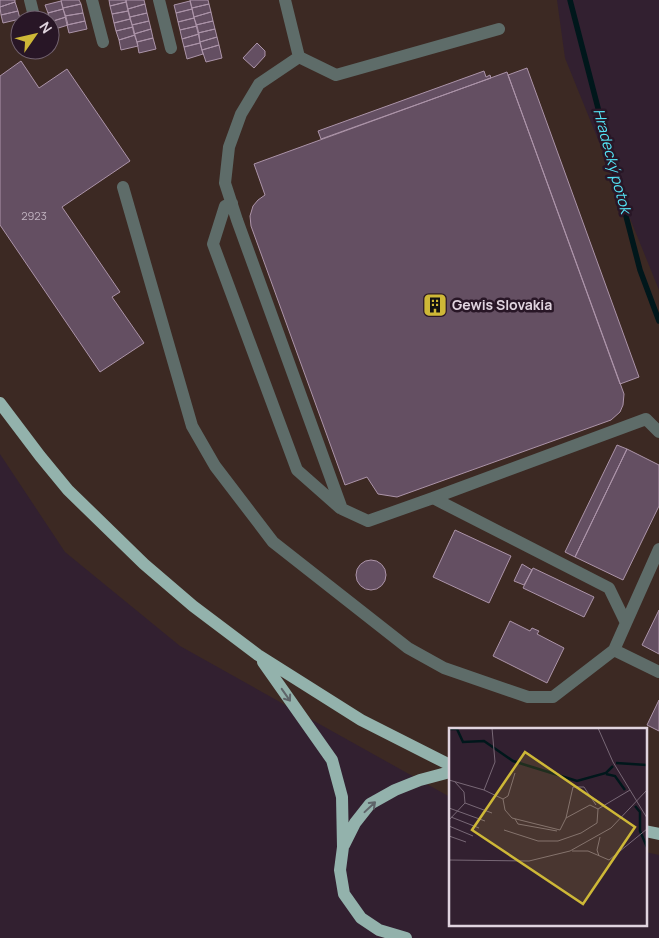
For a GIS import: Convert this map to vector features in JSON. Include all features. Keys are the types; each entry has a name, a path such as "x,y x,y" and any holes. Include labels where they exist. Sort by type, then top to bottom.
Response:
{"main road":[{"path":"0,403 68,490 144,564 193,606 258,655 361,720 449,764"},
{"path":"258,655 332,760 342,797 343,847 340,870 344,894 360,918 379,930 406,938"},
{"path":"343,847 355,823 370,804 404,786 449,772"},
{"path":"646,831 659,834"}],"lane":[{"path":"92,0 103,42"},
{"path":"159,0 171,48"},
{"path":"285,0 298,57"},
{"path":"298,57 336,74 499,29"},
{"path":"298,57 260,84 241,114 228,147 225,183 342,510"},
{"path":"123,187 192,426 215,466 273,542 408,648 444,668 528,697 553,697 614,650 659,549"},
{"path":"232,203 225,206 213,244 297,470 342,510 368,521 646,419 659,432"},
{"path":"433,498 609,588 626,623"},
{"path":"614,650 659,672"}],"shaded area":[{"path":"0,0 557,0 565,58 659,290 659,855 646,852 646,728 449,728 449,796 180,646 65,552 0,454"}],"building":[{"path":"0,0 15,0 15,2 0,7"},
{"path":"61,0 79,0 81,4 63,8"},
{"path":"109,0 126,0 126,2 110,6"},
{"path":"126,0 144,0 145,4 128,9"},
{"path":"190,0 208,0 209,4 192,8"},
{"path":"61,1 63,9 47,10 45,5"},
{"path":"190,1 192,9 176,13 174,5"},
{"path":"15,2 18,10 10,10 10,13 1,15 0,7"},
{"path":"126,2 128,11 112,14 110,6"},
{"path":"81,4 83,13 65,16 63,8"},
{"path":"145,4 147,13 130,17 128,9"},
{"path":"209,4 211,12 194,17 192,8"},
{"path":"63,9 66,17 60,19 59,10"},
{"path":"192,9 194,18 178,22 176,13"},
{"path":"128,11 130,19 114,23 112,14"},
{"path":"211,12 213,21 196,25 194,17"},
{"path":"10,13 10,21 3,23 1,15"},
{"path":"83,13 85,21 67,25 65,16"},
{"path":"147,13 149,21 132,25 130,17"},
{"path":"66,17 68,25 60,28 60,19"},
{"path":"194,18 197,26 180,30 178,22"},
{"path":"130,19 133,27 116,31 114,23"},
{"path":"85,21 87,29 69,33 67,25"},
{"path":"149,21 151,29 134,34 132,25"},
{"path":"213,21 215,29 198,33 196,25"},
{"path":"197,26 199,34 182,39 180,30"},
{"path":"133,27 135,35 119,40 116,31"},
{"path":"151,29 153,38 137,42 134,34"},
{"path":"215,29 217,37 200,42 198,33"},
{"path":"199,34 200,43 184,47 182,39"},
{"path":"135,35 138,46 121,50 119,40"},
{"path":"217,37 219,45 202,50 200,42"},
{"path":"153,38 156,49 139,53 137,42"},
{"path":"200,43 203,54 187,59 184,47"},
{"path":"257,43 265,51 265,56 254,68 243,58"},
{"path":"219,45 222,58 206,62 202,50"},
{"path":"21,61 39,88 67,69 130,161 62,207 120,292 112,297 144,343 100,372 0,225 0,76"},
{"path":"527,68 639,377 620,384 508,75"},
{"path":"484,71 486,77 490,75 491,78 321,139 318,131"},
{"name":"Gewis Slovakia","path":"507,72 624,394 623,405 620,412 611,420 397,497 378,494 367,477 345,485 251,226 250,216 253,206 265,195 254,164"},
{"path":"617,445 627,449 575,557 565,552"},
{"path":"627,449 659,465 659,506 623,580 575,557"},
{"path":"455,530 511,556 489,603 433,577"},
{"path":"371,560 377,561 385,569 385,581 377,589 371,590 365,589 357,581 356,575 357,569 365,561"},
{"path":"522,564 532,570 524,585 514,581"},
{"path":"533,568 594,597 584,617 523,588"},
{"path":"659,610 659,654 642,645"},
{"path":"510,621 530,631 532,628 539,631 537,634 564,648 547,683 493,656"},
{"path":"659,700 659,731 647,725"}],"waterway":[{"name":"Hradecký potok","path":"570,0 640,270 659,321"}],"place":[{"name":"Gewis Slovakia","path":"435,305"}]}
